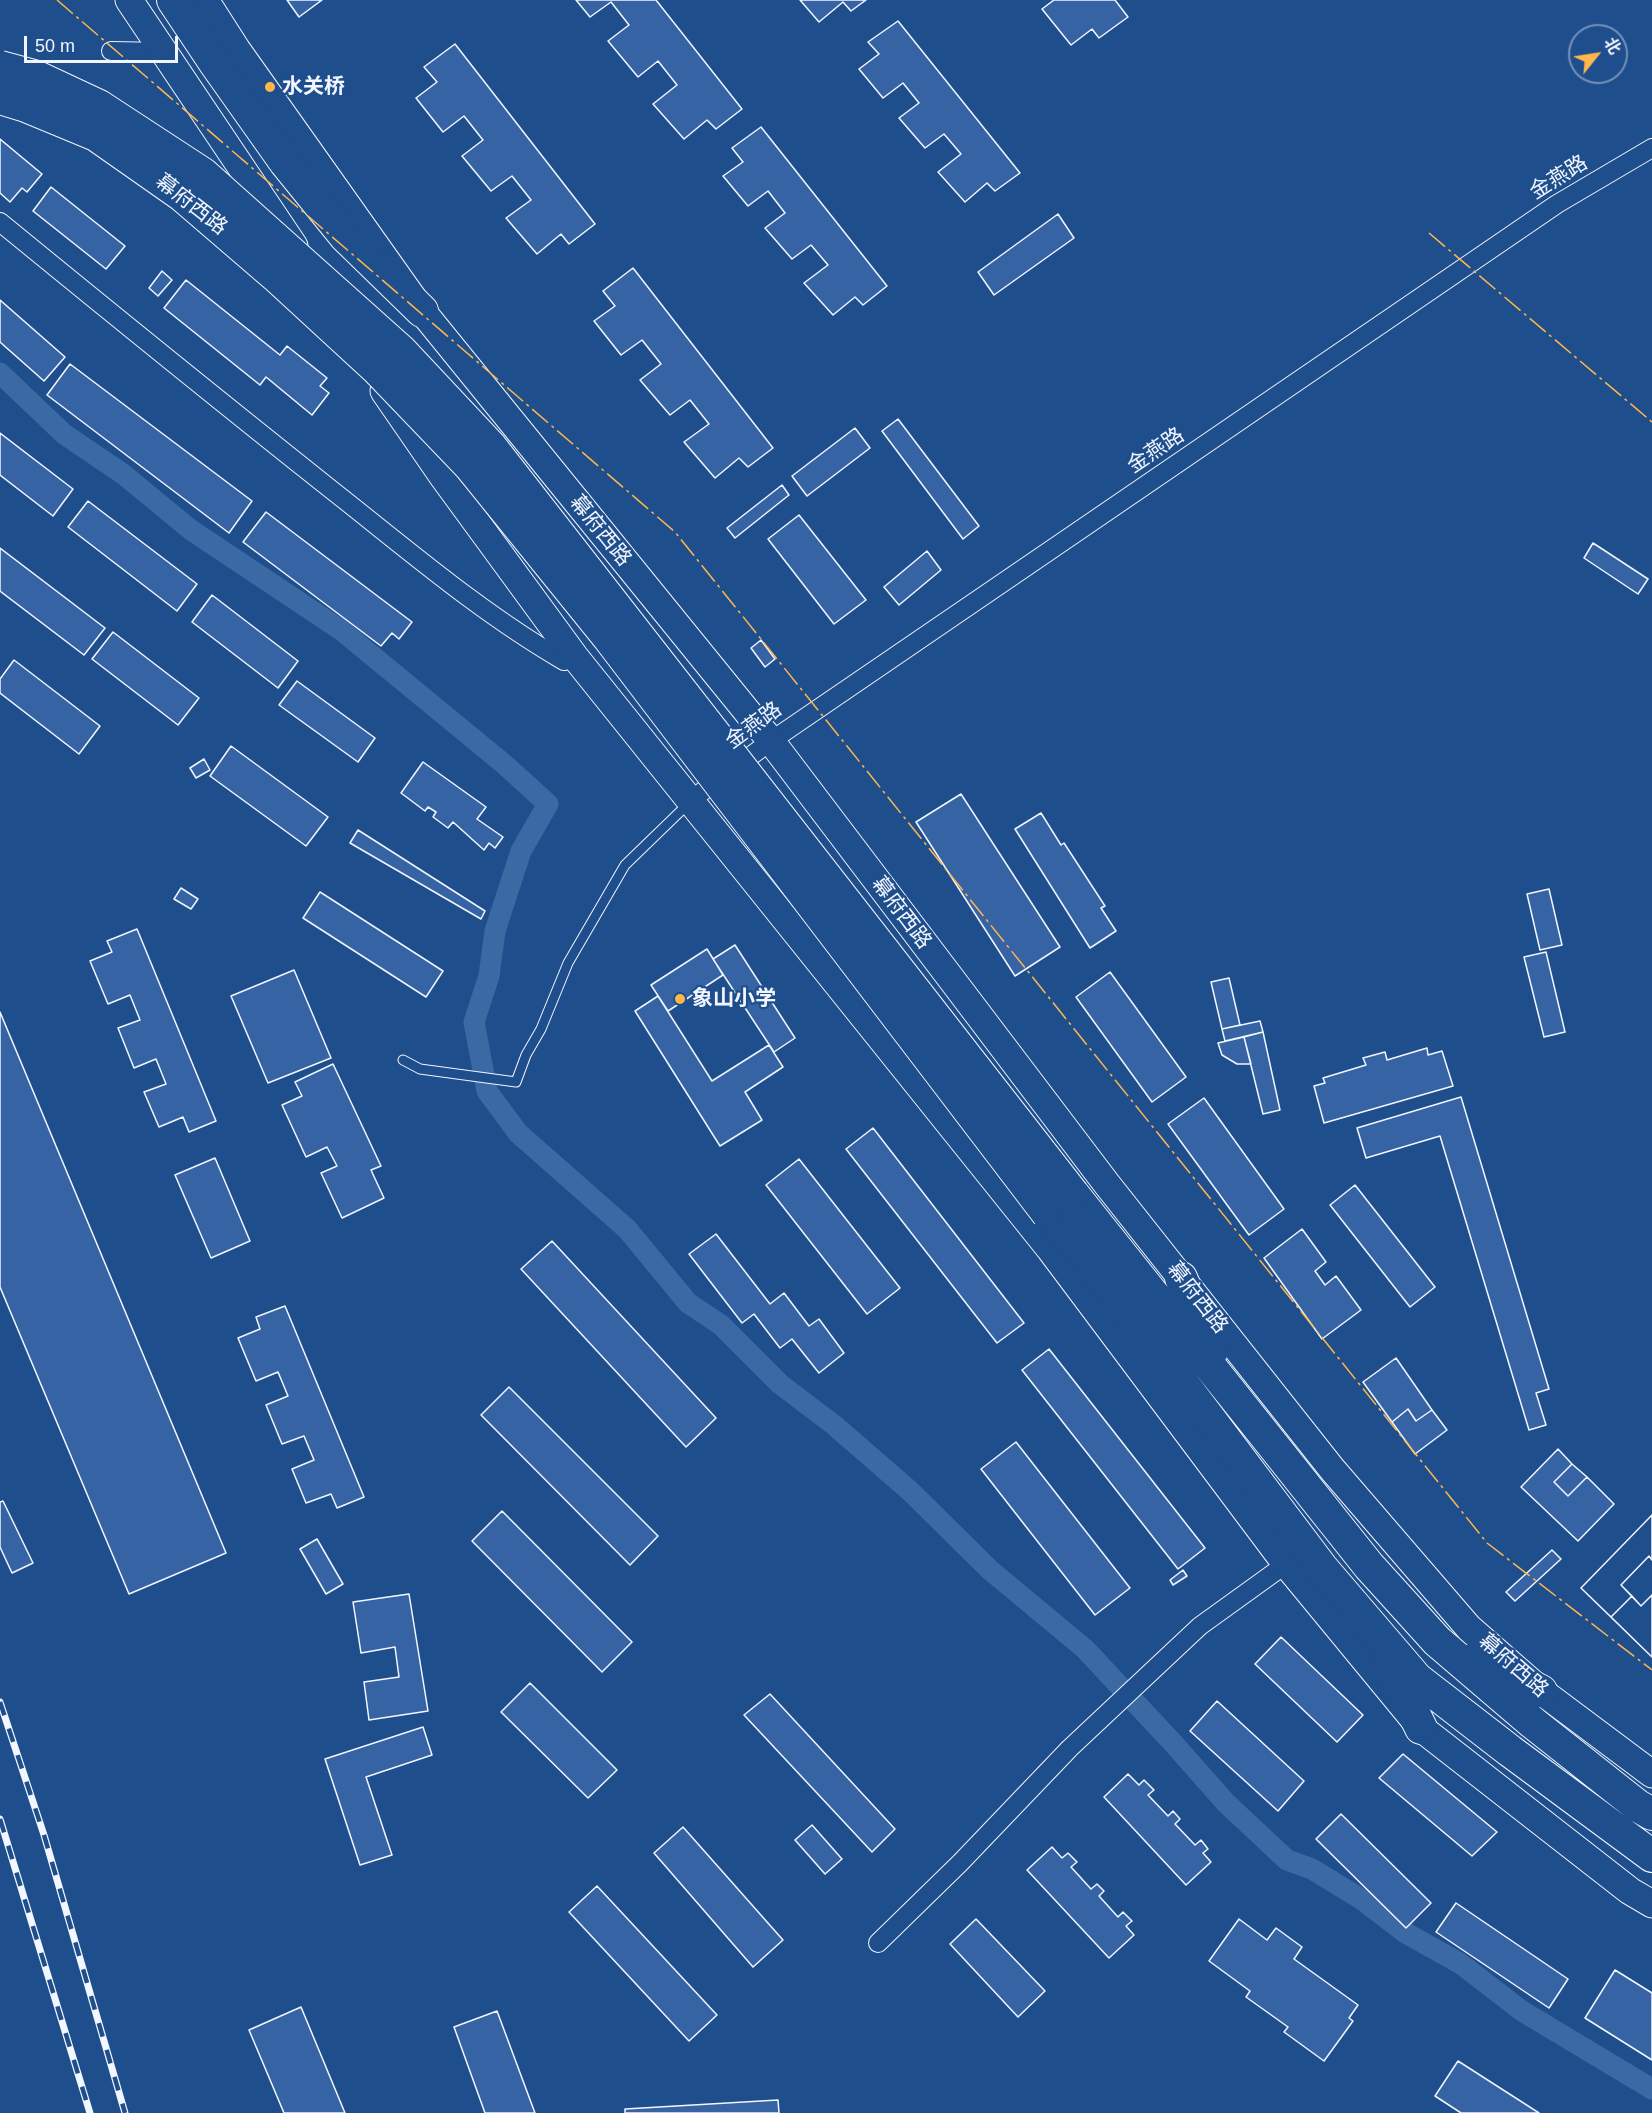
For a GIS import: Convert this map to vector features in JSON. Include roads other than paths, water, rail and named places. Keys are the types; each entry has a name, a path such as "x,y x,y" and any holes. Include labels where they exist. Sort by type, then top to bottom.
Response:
{"highway":[{"path":"173,0 285,162 345,236 422,311"},
{"name":"幕府西路","path":"0,67 37,77 99,106 203,174 401,351 498,456 1073,1194 1369,1566 1437,1641 1533,1723 1638,1806 1652,1814"},
{"name":"幕府西路","path":"0,98 26,106 96,135 183,196 276,276 377,369 470,466 609,638 1048,1214 1113,1291 1322,1568 1372,1627 1417,1678 1510,1751 1652,1856"},
{"path":"1055,1255 1113,1291"},
{"path":"1181,1278 1226,1385"},
{"path":"1372,1627 1421,1728"},
{"path":"1437,1641 1541,1691"}],"main road":[{"path":"129,0 290,240 371,372 444,478 575,657 1055,1255 1286,1564 1421,1728 1630,1891 1652,1904"},
{"name":"幕府西路","path":"205,0 237,50 422,311 771,741 1106,1183 1332,1469 1469,1628 1541,1691 1652,1774"},
{"path":"505,560 545,573 600,615 726,774"},
{"path":"647,674 671,676 687,664 688,640"},
{"path":"780,910 781,883 794,861 810,848 826,845 851,847"}],"street":[{"path":"111,51 164,52"},
{"name":"金燕路","path":"692,800 771,741 1557,204 1652,148"},
{"path":"0,222 200,386 466,597 532,643 564,661 575,657"},
{"path":"878,1943 960,1863 1070,1748 1200,1626 1286,1564"}],"lane":[{"path":"403,1060 420,1070 491,1077 516,1082 568,963 624,865 692,800"}],"waterway":[{"path":"0,373 64,434 123,474 191,530 341,630 504,764 548,804 521,851 495,931 489,976 474,1022 487,1091 518,1133 627,1229 688,1303 721,1325 780,1384 834,1425 910,1491 990,1570 1085,1649 1226,1803 1287,1860 1312,1869 1361,1899 1404,1932 1461,1964 1522,2011 1652,2089"}],"railway":[{"path":"0,1702 44,1835 125,2113"},
{"path":"0,1819 90,2113"}],"place":[{"name":"水关桥","path":"270,87"},
{"name":"象山小学","path":"680,999"}]}
